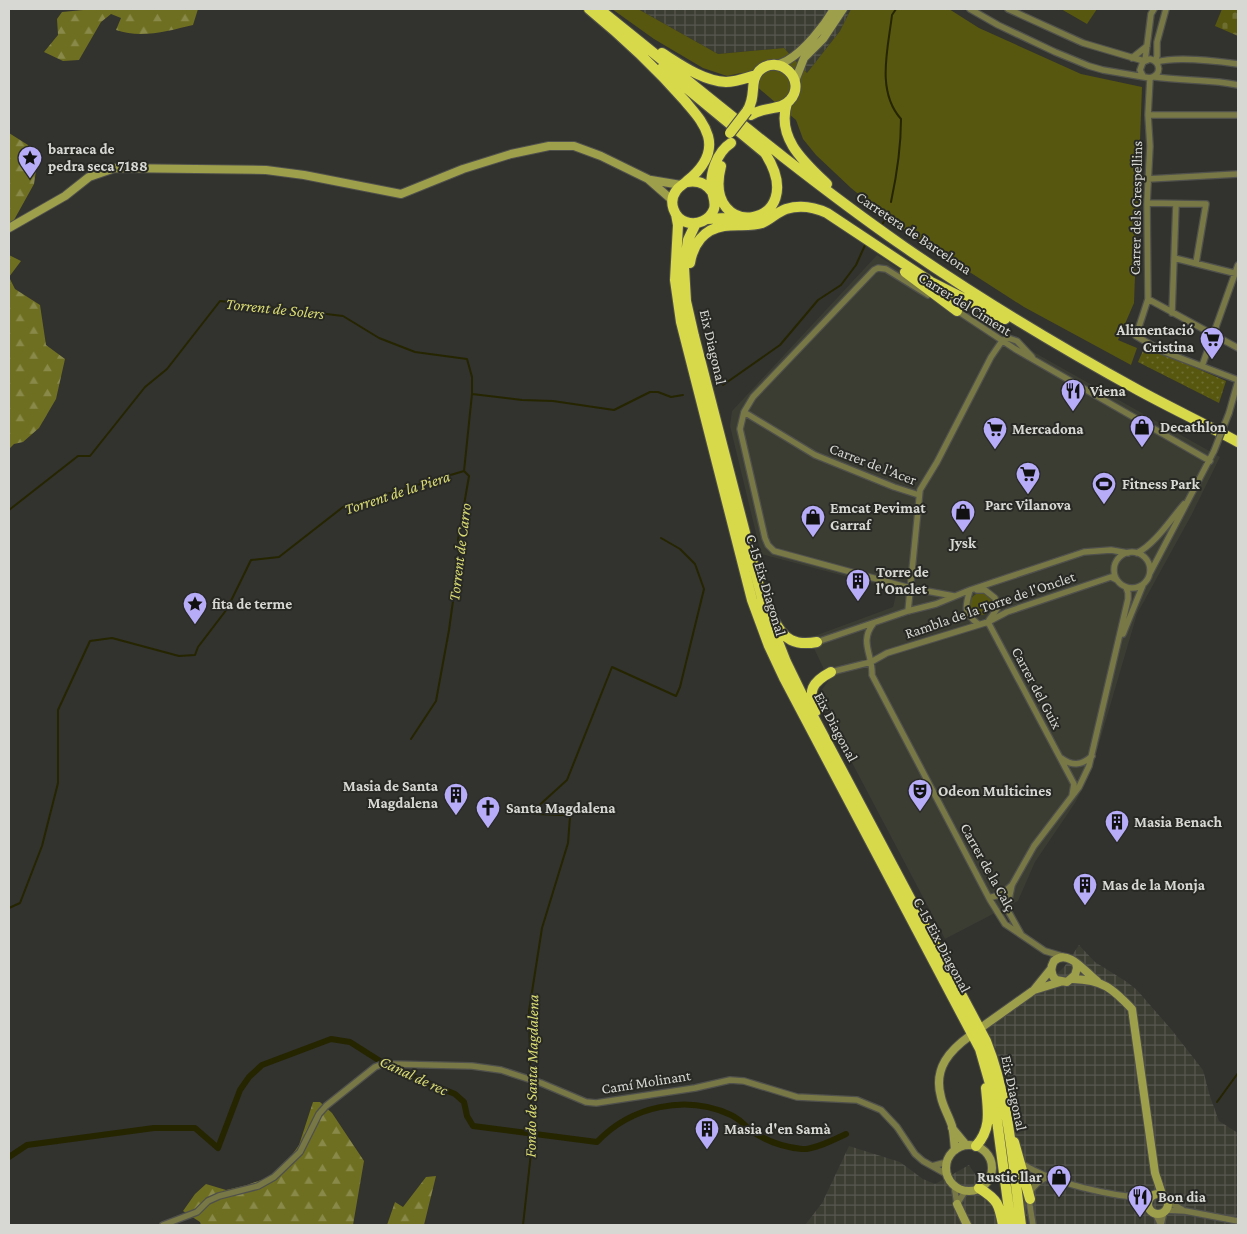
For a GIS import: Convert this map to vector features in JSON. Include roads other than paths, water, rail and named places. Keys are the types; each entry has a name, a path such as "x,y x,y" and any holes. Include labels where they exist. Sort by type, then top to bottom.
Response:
{"highway":[{"path":"589,9 627,42 673,87 704,125 708,137 709,151 700,170 687,183"},
{"name":"Carretera de Barcelona","path":"599,9 750,131 906,248 1028,326 1115,377 1238,442"},
{"path":"623,28 630,30 674,60 704,76 726,82 756,75"},
{"path":"627,42 765,153 773,166 777,189 776,197 770,209 759,216 742,218 736,216 727,209 721,198 719,172 732,138"},
{"path":"707,219 715,205 712,179 715,166 749,113 754,92 753,83 756,75 765,67 777,65 788,70 795,81 795,93 787,103 783,118 785,131 794,148 832,188 869,219"},
{"path":"754,92 760,102 771,107"},
{"path":"749,113 787,103"},
{"path":"732,138 717,150 706,169 675,192 672,200 673,207 676,214 685,222 696,224 707,219 728,218 746,225"},
{"path":"687,183 705,184 712,192"},
{"path":"684,280 691,253 699,239 717,228 724,226 738,227 765,222 785,209 812,207 827,212 931,282 1012,322 1028,326"},
{"name":"C-15 Eix Diagonal","path":"676,214 678,225 675,280 681,322 750,592 763,631 779,668 815,738 976,1040 994,1098"},
{"name":"Eix Diagonal","path":"696,224 691,231 686,248 684,280 686,301 760,595 786,662 986,1041 999,1079 1008,1129 1020,1225"},
{"path":"875,246 880,252 957,311"},
{"path":"760,595 768,603 775,621 785,636 803,644 817,642"},
{"path":"824,736 823,726 811,696 813,686 818,679 831,672"},
{"path":"971,1146 985,1136 988,1126 986,1084 988,1075"},
{"name":"Eix Diagonal","path":"994,1098 1011,1225"},
{"path":"1008,1129 1013,1135 1030,1199"},
{"path":"979,1188 998,1202 1002,1225"}],"street":[{"path":"795,81 804,58 805,50 834,9"},
{"path":"777,65 805,50 822,38 843,9"},
{"path":"970,9 998,26 1089,66 1123,74 1238,84"},
{"path":"1008,9 1083,43 1132,58 1145,61 1150,59 1156,62 1164,60 1209,60 1238,64"},
{"path":"1144,76 1140,68 1145,61 1151,14 1154,9"},
{"path":"1153,77 1159,70 1156,62 1157,42 1166,9"},
{"path":"1132,58 1147,46"},
{"name":"Carrer dels Crespellins","path":"1153,77 1148,116 1150,146 1147,203 1148,299 1136,336 1162,351 1202,366"},
{"path":"1148,116 1238,115"},
{"path":"9,228 65,196 89,177 115,168 276,171 401,194 464,169 549,146 579,147 601,156 648,179 672,200"},
{"path":"1148,179 1238,174"},
{"path":"648,179 687,183"},
{"path":"1147,203 1206,204 1196,263"},
{"path":"1172,313 1176,204"},
{"path":"1174,258 1237,274"},
{"path":"1126,588 1137,588 1148,580 1150,572 1210,461 1229,413 1238,380 1202,366 1237,274 1238,264"},
{"name":"Carrer del Ciment","path":"744,412 753,397 868,275 878,268 886,268 1002,341 1008,338 1018,341 1035,361 1210,461"},
{"path":"1148,299 1238,348"},
{"name":"Carrer de l'Acer","path":"744,412 815,455 894,487 920,495 920,490 937,462 991,357 1002,341"},
{"path":"744,412 740,429 741,438 768,545 774,551 910,588 954,596"},
{"path":"908,611 920,495"},
{"path":"1024,938 1007,909 1012,885 1034,846 1080,788 1089,766 1128,599 1126,588 1117,580 1114,572 1115,564 1122,555 1138,553 1144,550 1191,497"},
{"name":"Rambla de la Torre de l'Onclet","path":"817,642 908,611 936,604 971,590 1084,552 1111,550 1128,553"},
{"path":"1138,553 1146,558 1149,563 1150,572"},
{"name":"Rambla de la Torre de l'Onclet","path":"831,672 871,662 887,653 988,622 1007,612 1059,593 1106,578 1111,577 1117,580"},
{"path":"1117,650 1143,585"},
{"path":"978,624 970,618 966,610 971,590 985,590 995,598 997,609 988,622"},
{"path":"992,630 998,617"},
{"name":"Carrer del Guix","path":"988,622 1074,784 1074,793 1070,800"},
{"path":"871,662 866,644 868,630 873,624"},
{"name":"Carrer de la Calç","path":"871,662 872,675 989,898 1005,924 1045,951 1062,956"},
{"path":"851,666 864,667 872,672"},
{"path":"1060,757 1068,763 1075,765 1086,761 1092,756"},
{"path":"989,898 1002,894 1012,885"},
{"name":"Carrer de la Calç","path":"1045,951 1051,966"},
{"path":"1034,990 1057,958 1062,956 1069,957 1103,985"},
{"path":"1073,979 1076,973 1076,963"},
{"path":"1051,966 1053,977 1060,982"},
{"path":"982,1027 1034,990 1073,979 1096,981 1113,991 1132,1010 1156,1182 1153,1198 1155,1213 1161,1225"},
{"path":"955,1150 952,1128 940,1096 940,1076 944,1061 949,1053 971,1035"},
{"name":"Camí Molinant","path":"163,1225 197,1212 208,1201 219,1196 258,1186 274,1177 300,1152 319,1114 326,1106 375,1067 390,1064 472,1066 501,1070 541,1083 586,1102 596,1103 695,1088 730,1080 744,1081 797,1096 857,1100 881,1110 897,1127 915,1154 923,1161 948,1175"},
{"path":"952,1128 971,1146 987,1154 992,1166 989,1179 979,1188 966,1190 954,1185"},
{"path":"967,1225 957,1204 954,1185 948,1175 947,1162 955,1150 971,1146"},
{"path":"932,1166 947,1162"},
{"path":"1021,1164 1047,1178 1132,1197 1153,1198 1165,1196 1168,1202 1185,1211"},
{"path":"1033,1225 1030,1199 1031,1189 1035,1183 1047,1178"},
{"path":"957,1204 966,1190"},
{"path":"1161,1225 1168,1202"},
{"path":"1155,1213 1185,1211 1238,1221"}],"waterway":[{"path":"891,202 898,160 901,119 893,108 888,96 886,55 892,15 896,9"},
{"path":"881,226 887,215"},
{"path":"723,385 780,345 818,300 841,285 856,265 866,243"},
{"name":"Torrent de Solers","path":"9,510 78,456 90,456 145,387 167,369 220,301 343,316 379,338 415,352 467,359 472,377 472,394"},
{"name":"Torrent de Carro","path":"411,739 436,701 449,630 460,550 458,540 469,476 464,471 472,394 522,400 553,401 614,410 650,392 658,392 671,397 683,395"},
{"name":"Torrent de la Piera","path":"9,908 20,903 42,846 58,783 58,710 90,641 112,638 179,656 195,655 198,647 227,609 251,560 279,557 343,507 464,471"},
{"name":"Fondo de Santa Magdalena","path":"523,1225 532,1144 529,1011 542,928 568,843 570,817 535,814 534,810 567,780 612,667 676,696 680,687 704,589 695,564 680,549 661,538"},
{"name":"Canal de rec","path":"9,1157 27,1145 154,1128 195,1128 218,1148 240,1090 249,1077 262,1065 331,1039 350,1042 391,1068 455,1094 464,1102 467,1116 473,1126 597,1142 611,1130 642,1112 660,1107 696,1105 731,1115 761,1137 774,1143 795,1148 812,1148 846,1134"},
{"path":"1217,1102 1238,1073"}],"place":[{"name":"barraca de pedra seca 7188","path":"30,179"},
{"name":"Alimentació Cristina","path":"1212,360"},
{"name":"Viena","path":"1073,412"},
{"name":"Decathlon","path":"1142,448"},
{"name":"Mercadona","path":"995,450"},
{"name":"Parc Vilanova","path":"1028,495"},
{"name":"Fitness Park","path":"1104,505"},
{"name":"Jysk","path":"963,533"},
{"name":"Emcat Pevimat Garraf","path":"813,538"},
{"name":"Torre de l'Onclet","path":"858,602"},
{"name":"fita de terme","path":"195,625"},
{"name":"Odeon Multicines","path":"920,812"},
{"name":"Masia de Santa Magdalena","path":"456,816"},
{"name":"Santa Magdalena","path":"488,829"},
{"name":"Masia Benach","path":"1117,843"},
{"name":"Mas de la Monja","path":"1085,906"},
{"name":"Masia d'en Samà","path":"707,1150"},
{"name":"Rustic llar","path":"1059,1198"},
{"name":"Bon dia","path":"1140,1218"}]}
